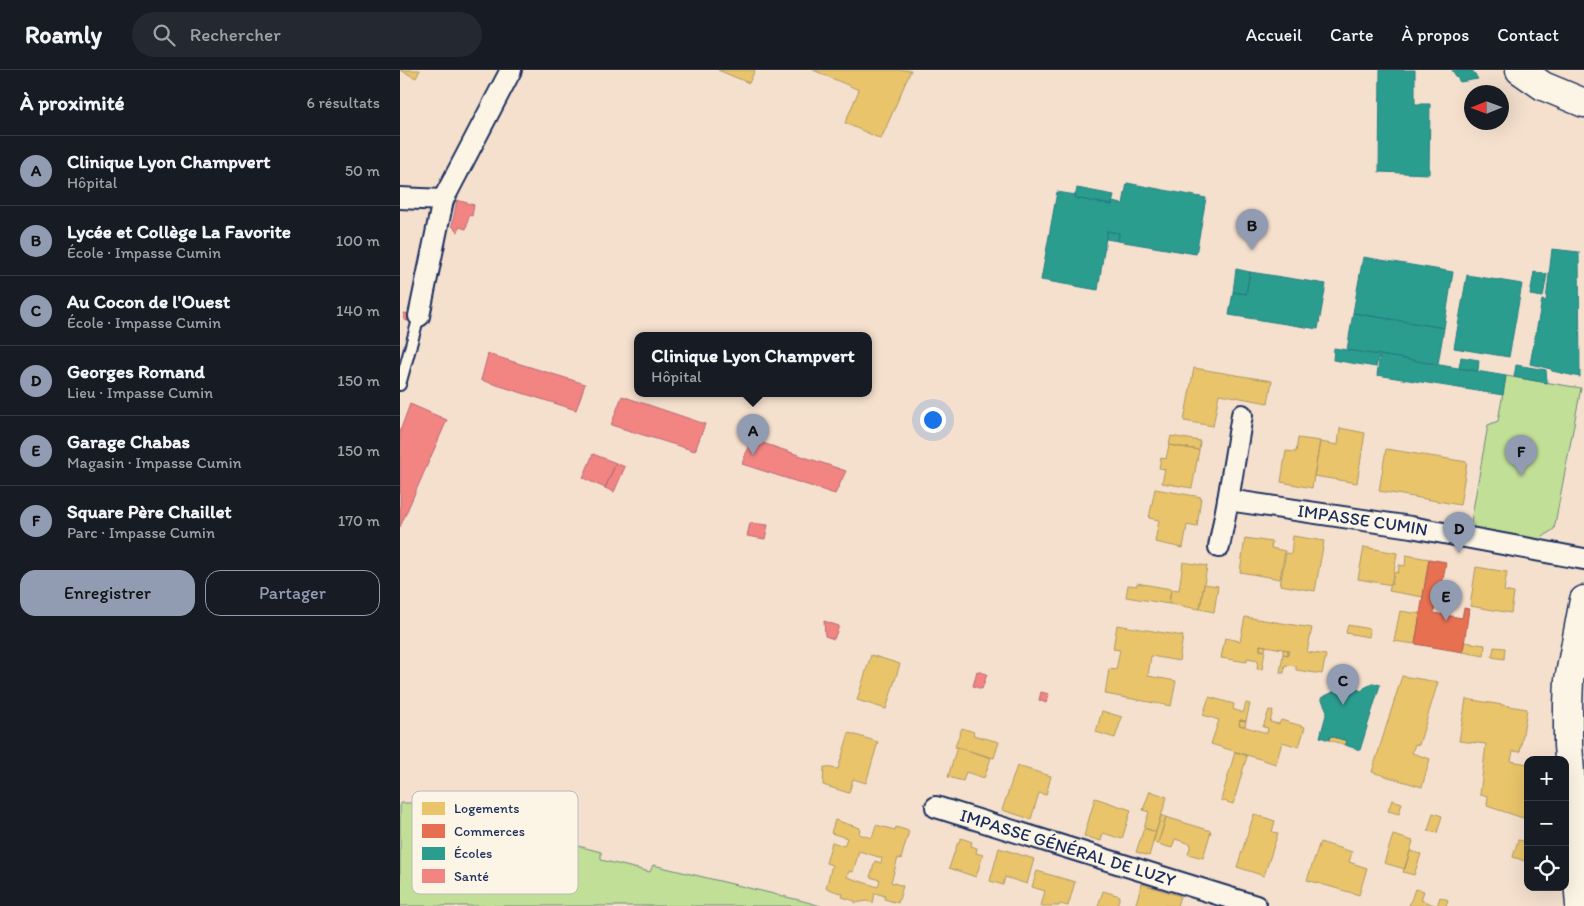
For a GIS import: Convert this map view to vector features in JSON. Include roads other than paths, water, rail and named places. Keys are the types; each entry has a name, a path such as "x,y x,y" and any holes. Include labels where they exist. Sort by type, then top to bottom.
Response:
{"main road":[{"path":"1520,70 1543,86 1584,104"},
{"path":"1580,906 1568,744 1568,706 1569,680 1584,600"}],"street":[{"path":"418,316 443,200 511,70"},
{"path":"400,198 443,200"},
{"path":"1219,547 1242,415"},
{"name":"IMPASSE CUMIN","path":"1228,500 1411,527 1584,559"},
{"name":"IMPASSE GÉNÉRAL DE LUZY","path":"936,807 1256,906"}],"lane":[{"path":"400,385 418,316"}],"place":[{"name":"Lycée et Collège La Favorite","path":"1252,250"},
{"name":"Clinique Lyon Champvert","path":"753,455"},
{"name":"Square Père Chaillet","path":"1521,476"},
{"name":"Georges Romand","path":"1459,553"},
{"name":"Garage Chabas","path":"1446,621"},
{"name":"Au Cocon de l'Ouest","path":"1343,705"}]}
